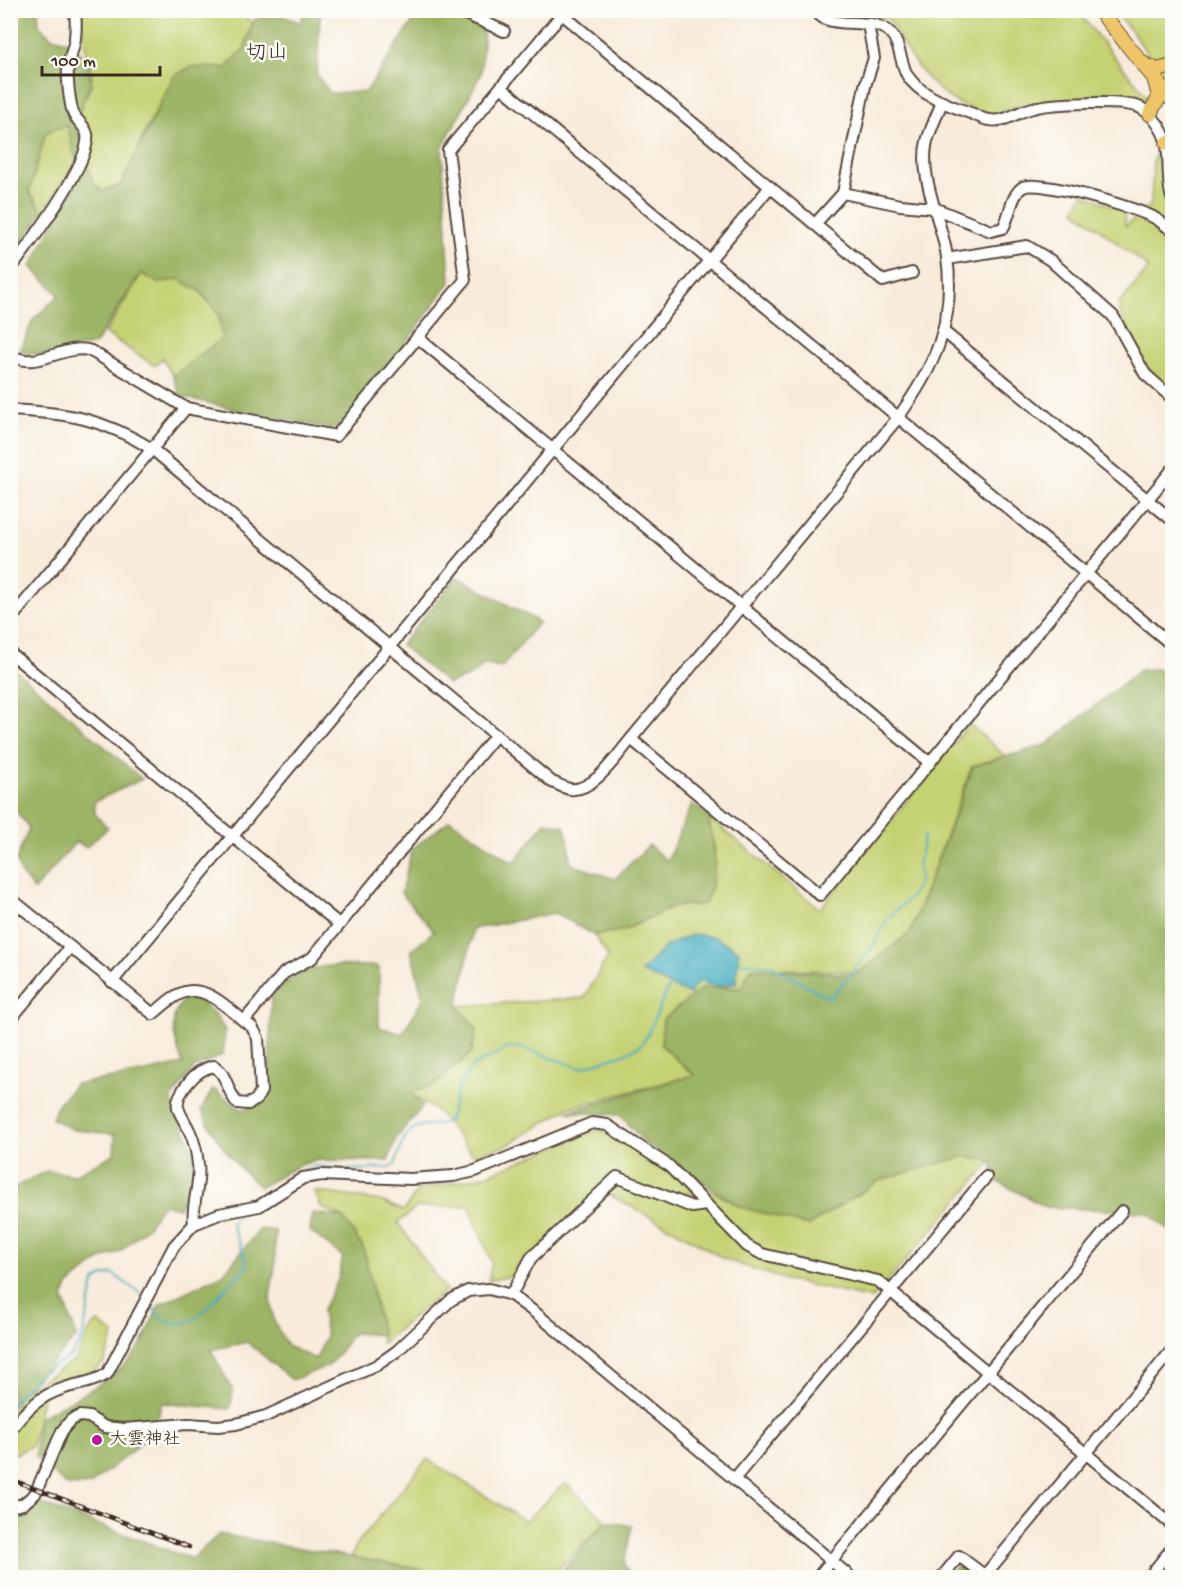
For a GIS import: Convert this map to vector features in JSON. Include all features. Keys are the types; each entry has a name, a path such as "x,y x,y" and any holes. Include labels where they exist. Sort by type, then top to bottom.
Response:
{"main road":[{"path":"1099,10 1172,102"},
{"path":"1141,63 1158,70 1170,67"},
{"path":"1170,67 1164,77 1172,102"},
{"path":"1150,114 1158,103 1159,96 1155,80"},
{"path":"1150,114 1172,102"}],"street":[{"path":"10,270 32,242 68,185 86,148 87,135 74,115 68,69 75,39 75,10"},
{"path":"456,10 504,31"},
{"path":"814,10 824,19 879,25 890,32 908,75 926,93 942,102 990,121 1004,120 1031,108 1050,105 1109,104 1139,107 1150,114 1170,143 1169,188 1173,198"},
{"path":"10,354 29,360 81,348 91,351 186,408 336,436 465,280 448,150 562,14 884,281 912,273"},
{"path":"815,224 843,193 865,86 874,58 868,24"},
{"path":"501,87 897,419 1173,645"},
{"path":"10,410 54,412 100,422 129,435 152,449 552,782 570,789 582,787 595,781 631,739 897,419 920,387 935,358 943,331 949,291 947,259 926,171 927,142 942,102"},
{"path":"843,193 934,208 991,231 1003,228 1008,221 1017,193 1022,188 1042,185 1075,192 1152,216 1173,230"},
{"path":"112,982 770,187"},
{"path":"947,259 1027,246 1050,260 1113,316 1144,374 1173,398"},
{"path":"943,331 1173,520"},
{"path":"417,337 930,763"},
{"path":"10,621 186,408"},
{"path":"631,739 820,895 1173,470"},
{"path":"10,653 339,924"},
{"path":"244,1021 284,973 312,958 496,735"},
{"path":"10,898 153,1014 184,992 199,992 210,995 244,1021 258,1038 261,1091 256,1100 248,1104 237,1103 229,1094 221,1071 214,1066 194,1076 178,1095 177,1110 191,1134 198,1165 198,1187 193,1212 194,1224"},
{"path":"10,1020 70,947"},
{"path":"10,1431 39,1399 63,1388 95,1382 107,1374 174,1246 194,1224 219,1214 259,1206 303,1178 322,1175 410,1179 453,1176 483,1168 592,1123 607,1125 669,1166 747,1246 762,1254 878,1281 1173,1525"},
{"path":"511,1295 531,1258 617,1177 692,1207 706,1204"},
{"path":"735,1478 986,1177"},
{"path":"817,1578 1122,1211"},
{"path":"10,1507 23,1504 35,1494 62,1431 71,1420 80,1416 89,1417 105,1427 124,1429 188,1425 218,1426 266,1416 377,1365 397,1351 452,1300 468,1291 489,1289 511,1295 735,1478 852,1578"},
{"path":"941,1578 958,1556 986,1576 1173,1350"},
{"path":"1148,1578 1173,1548"}],"green space":[{"path":"242,10 252,25 244,49 226,68 191,67 174,76 142,138 133,164 120,186 102,191 90,179 76,114 91,87 92,71 87,59 79,11"},
{"path":"11,11 38,11 39,25 51,37 67,41 87,59 91,81 75,124 93,182 102,191 120,186 174,76 191,67 226,68 244,49 254,20 275,13 301,23 304,11 320,11 317,75 330,93 366,92 415,18 407,11 485,11 481,74 442,148 450,282 360,406 334,429 241,411 180,396 173,376 222,338 219,315 199,290 178,279 158,283 141,273 95,344 43,355 20,352 33,320 59,295 31,266 80,175 67,125 46,132 29,192 43,212 19,247 11,241"},
{"path":"832,11 1077,11 1148,98 1143,102 1130,96 1024,105 990,116 959,104 936,87 909,55 888,18 848,18"},
{"path":"1114,11 1172,11 1172,90 1134,34"},
{"path":"68,125 77,161 43,212 29,192 46,132"},
{"path":"1172,136 1172,391 1136,359 1118,305 1149,268 1075,210 1083,194 1123,210 1126,226 1151,204 1153,161 1161,144"},
{"path":"142,273 158,283 178,279 199,290 219,315 223,338 173,376 162,358 155,366 105,333"},
{"path":"457,577 539,622 502,667 484,665 470,676 448,684 401,645"},
{"path":"11,666 142,779 94,802 95,814 108,828 86,847 76,842 34,890 21,874 16,860 29,828 11,804"},
{"path":"1172,668 1172,1232 1146,1212 1046,1207 995,1180 992,1161 965,1156 880,1180 808,1226 741,1207 646,1144 620,1115 567,1112 694,1075 661,1045 663,1019 703,988 741,988 751,968 855,975 910,933 973,766 1046,745 1140,670"},
{"path":"969,724 1005,756 972,766 910,933 859,972 751,968 741,988 703,988 661,1045 694,1075 568,1108 506,1146 473,1155 439,1113 409,1093 436,1084 474,1027 458,1006 584,998 608,956 594,935 629,928 674,906 705,904 715,851 708,817 820,909"},
{"path":"692,804 708,817 714,851 713,881 705,904 674,906 622,931 594,935 555,913 473,929 458,1006 477,1030 471,1053 436,1084 410,1093 423,1106 396,1138 388,1161 314,1160 260,1187 226,1152 201,1110 213,1089 242,1110 266,1100 269,1083 271,997 296,976 319,967 377,966 379,968 379,1027 402,1034 423,999 411,950 434,931 401,893 412,849 450,820 514,863 545,822 564,826 571,864 615,879 649,845 667,861"},
{"path":"194,994 217,1017 225,1031 223,1055 195,1067 171,1099 190,1141 194,1158 195,1172 189,1188 179,1208 163,1204 149,1225 121,1251 98,1261 69,1285 63,1297 77,1337 11,1404 11,1189 47,1171 74,1175 114,1154 115,1134 74,1130 52,1119 58,1104 76,1084 183,1064 174,1034 175,1016 184,1000"},
{"path":"599,1129 741,1207 808,1226 880,1180 965,1156 992,1161 872,1299 783,1279 724,1259 606,1193 511,1276 488,1281 492,1263 469,1206 417,1207 398,1223 446,1290 382,1343 366,1257 343,1217 322,1208 314,1191 381,1201 404,1211 418,1190 484,1176"},
{"path":"312,1213 343,1217 363,1247 382,1335 353,1333 330,1365 292,1380 247,1342 211,1350 233,1391 230,1409 162,1403 154,1430 90,1485 67,1486 35,1457 38,1418 96,1386 123,1367 142,1343 159,1305 223,1274 260,1229 275,1231 275,1266 270,1296 274,1321 287,1346 316,1359 326,1336 322,1311 338,1280 343,1257 310,1231"},
{"path":"98,1322 114,1334 104,1363 91,1372 44,1389 32,1446 11,1456 11,1409 22,1392 75,1360 91,1328"},
{"path":"427,1459 525,1521 565,1483 606,1521 550,1577 449,1574 351,1559 356,1545"},
{"path":"39,1503 192,1559 219,1534 466,1577 11,1577 11,1527"},
{"path":"606,1521 632,1526 624,1565 632,1577 557,1577"},
{"path":"959,1564 976,1577 943,1578"}],"water":[{"path":"694,934 715,937 739,951 736,983 718,986 700,981 690,995 641,972 666,946"}],"waterway":[{"path":"739,962 772,966 830,998 873,947 890,916 915,891 919,882 919,862 924,836"},
{"path":"248,1203 312,1166 352,1170 389,1168 395,1164 404,1138 412,1129 441,1124 449,1120 460,1083 473,1066 508,1048 520,1047 580,1068 624,1054 639,1046 646,1038 670,984"},
{"path":"149,1303 159,1316 170,1323 183,1323 199,1316 247,1266 231,1223 238,1214"},
{"path":"10,1406 34,1378 72,1355 82,1339 94,1282 103,1276 113,1274 144,1296"}],"railway":[{"path":"10,1479 189,1547"}],"place":[{"name":"大雲神社","path":"97,1440"}],"district":[{"name":"切山","path":"267,54"}]}
